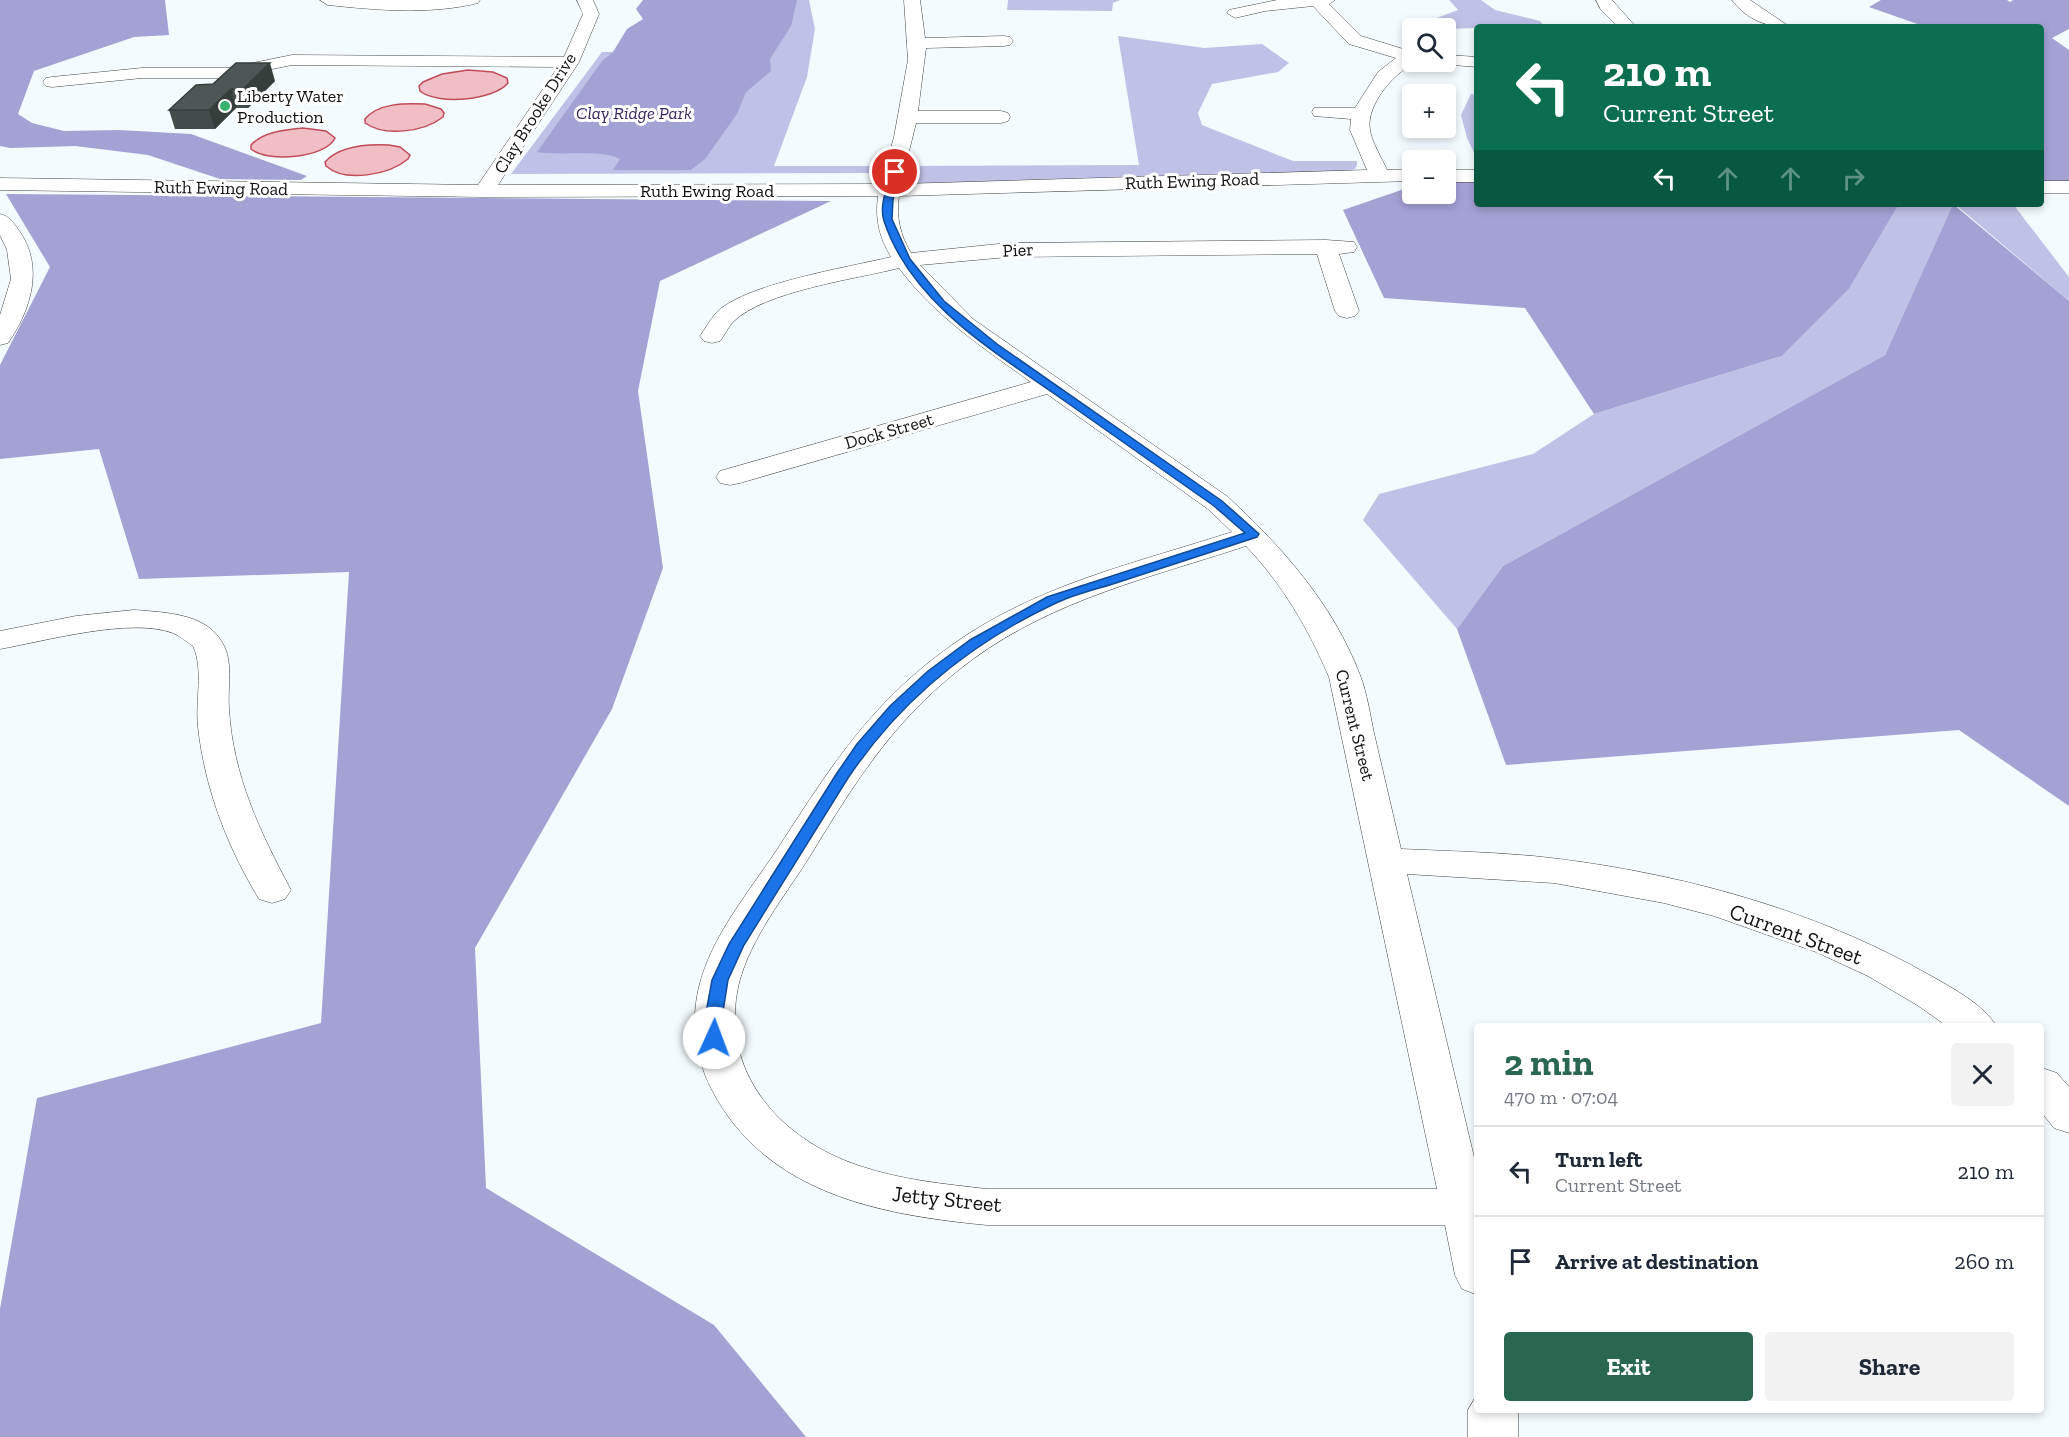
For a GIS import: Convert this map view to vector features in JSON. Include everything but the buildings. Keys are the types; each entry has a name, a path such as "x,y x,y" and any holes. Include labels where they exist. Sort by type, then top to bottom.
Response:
{"street":[{"path":"328,0 368,5 444,4 472,0"},
{"name":"Clay Brooke Drive","path":"484,191 570,62 591,14 585,0"},
{"name":"Current Street","path":"912,0 918,57 887,219 905,260 940,303 965,324 1218,503 1253,534 1278,560 1308,601 1333,645 1345,677 1474,1256"},
{"path":"1235,13 1265,6 1320,0 1355,40 1402,55"},
{"path":"1604,0 1606,7 1625,24"},
{"path":"1740,0 1755,13 1776,24"},
{"path":"916,43 1004,41"},
{"path":"52,82 142,74 226,73 292,60 570,62"},
{"path":"1456,61 1474,62"},
{"path":"1379,175 1360,130 1361,114 1384,76 1402,64"},
{"path":"206,92 226,73"},
{"path":"1321,112 1361,114"},
{"path":"907,117 1000,117"},
{"name":"Ruth Ewing Road","path":"0,184 484,191 891,190 1402,175"},
{"path":"1456,176 1474,176"},
{"path":"2044,187 2069,187"},
{"path":"0,220 14,238 21,254 23,276 21,292 6,318 0,338"},
{"name":"Pier","path":"712,336 725,316 752,300 776,291 905,260 986,252 1052,249 1336,247 1347,311"},
{"name":"Dock Street","path":"730,477 1049,385"},
{"name":"Jetty Street","path":"1253,534 1051,600 975,643 933,674 895,709 861,747 736,944 720,980 713,1018 714,1038 725,1076 747,1113 779,1146 822,1172 876,1191 931,1202 987,1207 1464,1207"},
{"path":"0,640 123,619 157,620 185,627 205,639 214,657 213,711 221,768 240,827 272,890"},
{"name":"Current Street","path":"1386,861 1497,865 1552,871 1646,887 1739,912 1807,934 1884,966 1909,979 1972,1023"},
{"path":"2044,1086 2069,1116"},
{"path":"1493,1413 1493,1437"}],"green space":[{"path":"0,0 165,0 169,35 134,37 34,71 18,114 32,123 64,131 119,130 191,134 307,176 301,180 220,179 148,155 75,146 10,148 0,146"},
{"name":"Clay Ridge Park","path":"643,0 797,0 791,26 770,59 771,71 746,92 737,114 705,159 691,170 613,170 620,159 612,156 592,153 537,152 602,61 613,52 627,29 643,19 636,9"},
{"name":"Clay Ridge Park","path":"744,0 809,0 815,29 807,77 774,166 877,166 876,173 511,174 602,52 722,52"},
{"path":"1008,0 1120,0 1113,3 1112,11 1007,10"},
{"path":"1449,0 1481,0 1495,10 1540,21 1542,24 1474,24 1474,28 1456,29 1456,18 1437,18 1458,10"},
{"path":"1881,0 2007,0 2010,2 2013,0 2069,0 2069,29 2052,38 2069,50 2069,182 2044,182 2044,24 1917,24 1869,7"},
{"path":"1118,36 1204,48 1262,44 1289,63 1278,72 1212,84 1198,113 1202,125 1293,161 1357,161 1355,169 917,186 906,183 905,166 1139,165"},
{"path":"1471,94 1474,94 1474,153 1467,138 1461,115"},
{"path":"1456,180 1474,181 1474,207 1897,207 1849,289 1782,356 1594,414 1525,308 1384,298 1343,210 1402,190 1402,204 1456,204"},
{"path":"6,194 831,201 660,281 638,391 663,568 612,709 475,948 486,1188 714,1325 806,1437 0,1437 0,1309 37,1098 321,1023 349,572 139,579 99,449 0,459 0,365 50,267"},
{"path":"1897,207 1952,207 1885,355 1503,566 1457,629 1363,520 1379,494 1533,454 1594,414 1782,356 1849,289"},
{"path":"1952,207 1957,207 2069,301 2069,806 1959,730 1506,765 1457,629 1503,566 1885,355"},
{"path":"1959,207 2015,207 2069,277 2069,301"}],"shaded area":[{"path":"468,70 493,72 507,78 508,83 490,94 465,99 439,98 420,91 419,86 423,82 442,74"},
{"path":"425,104 441,109 444,113 443,117 426,126 404,131 383,130 365,123 365,119 370,114 384,107"},
{"path":"303,128 326,131 335,138 320,150 296,156 270,156 251,149 251,145 256,140 269,134"},
{"path":"364,145 400,147 410,155 408,159 390,169 367,175 344,174 326,166 325,162 331,156 347,149"}],"place":[{"name":"Liberty Water Production","path":"225,106"}],"route":[{"path":"714,1038 713,1018 720,980 736,944 861,747 895,709 933,674 975,643 1051,600 1253,534 1218,503 993,346 940,303 905,260 887,219 888,200 895,172"}]}
